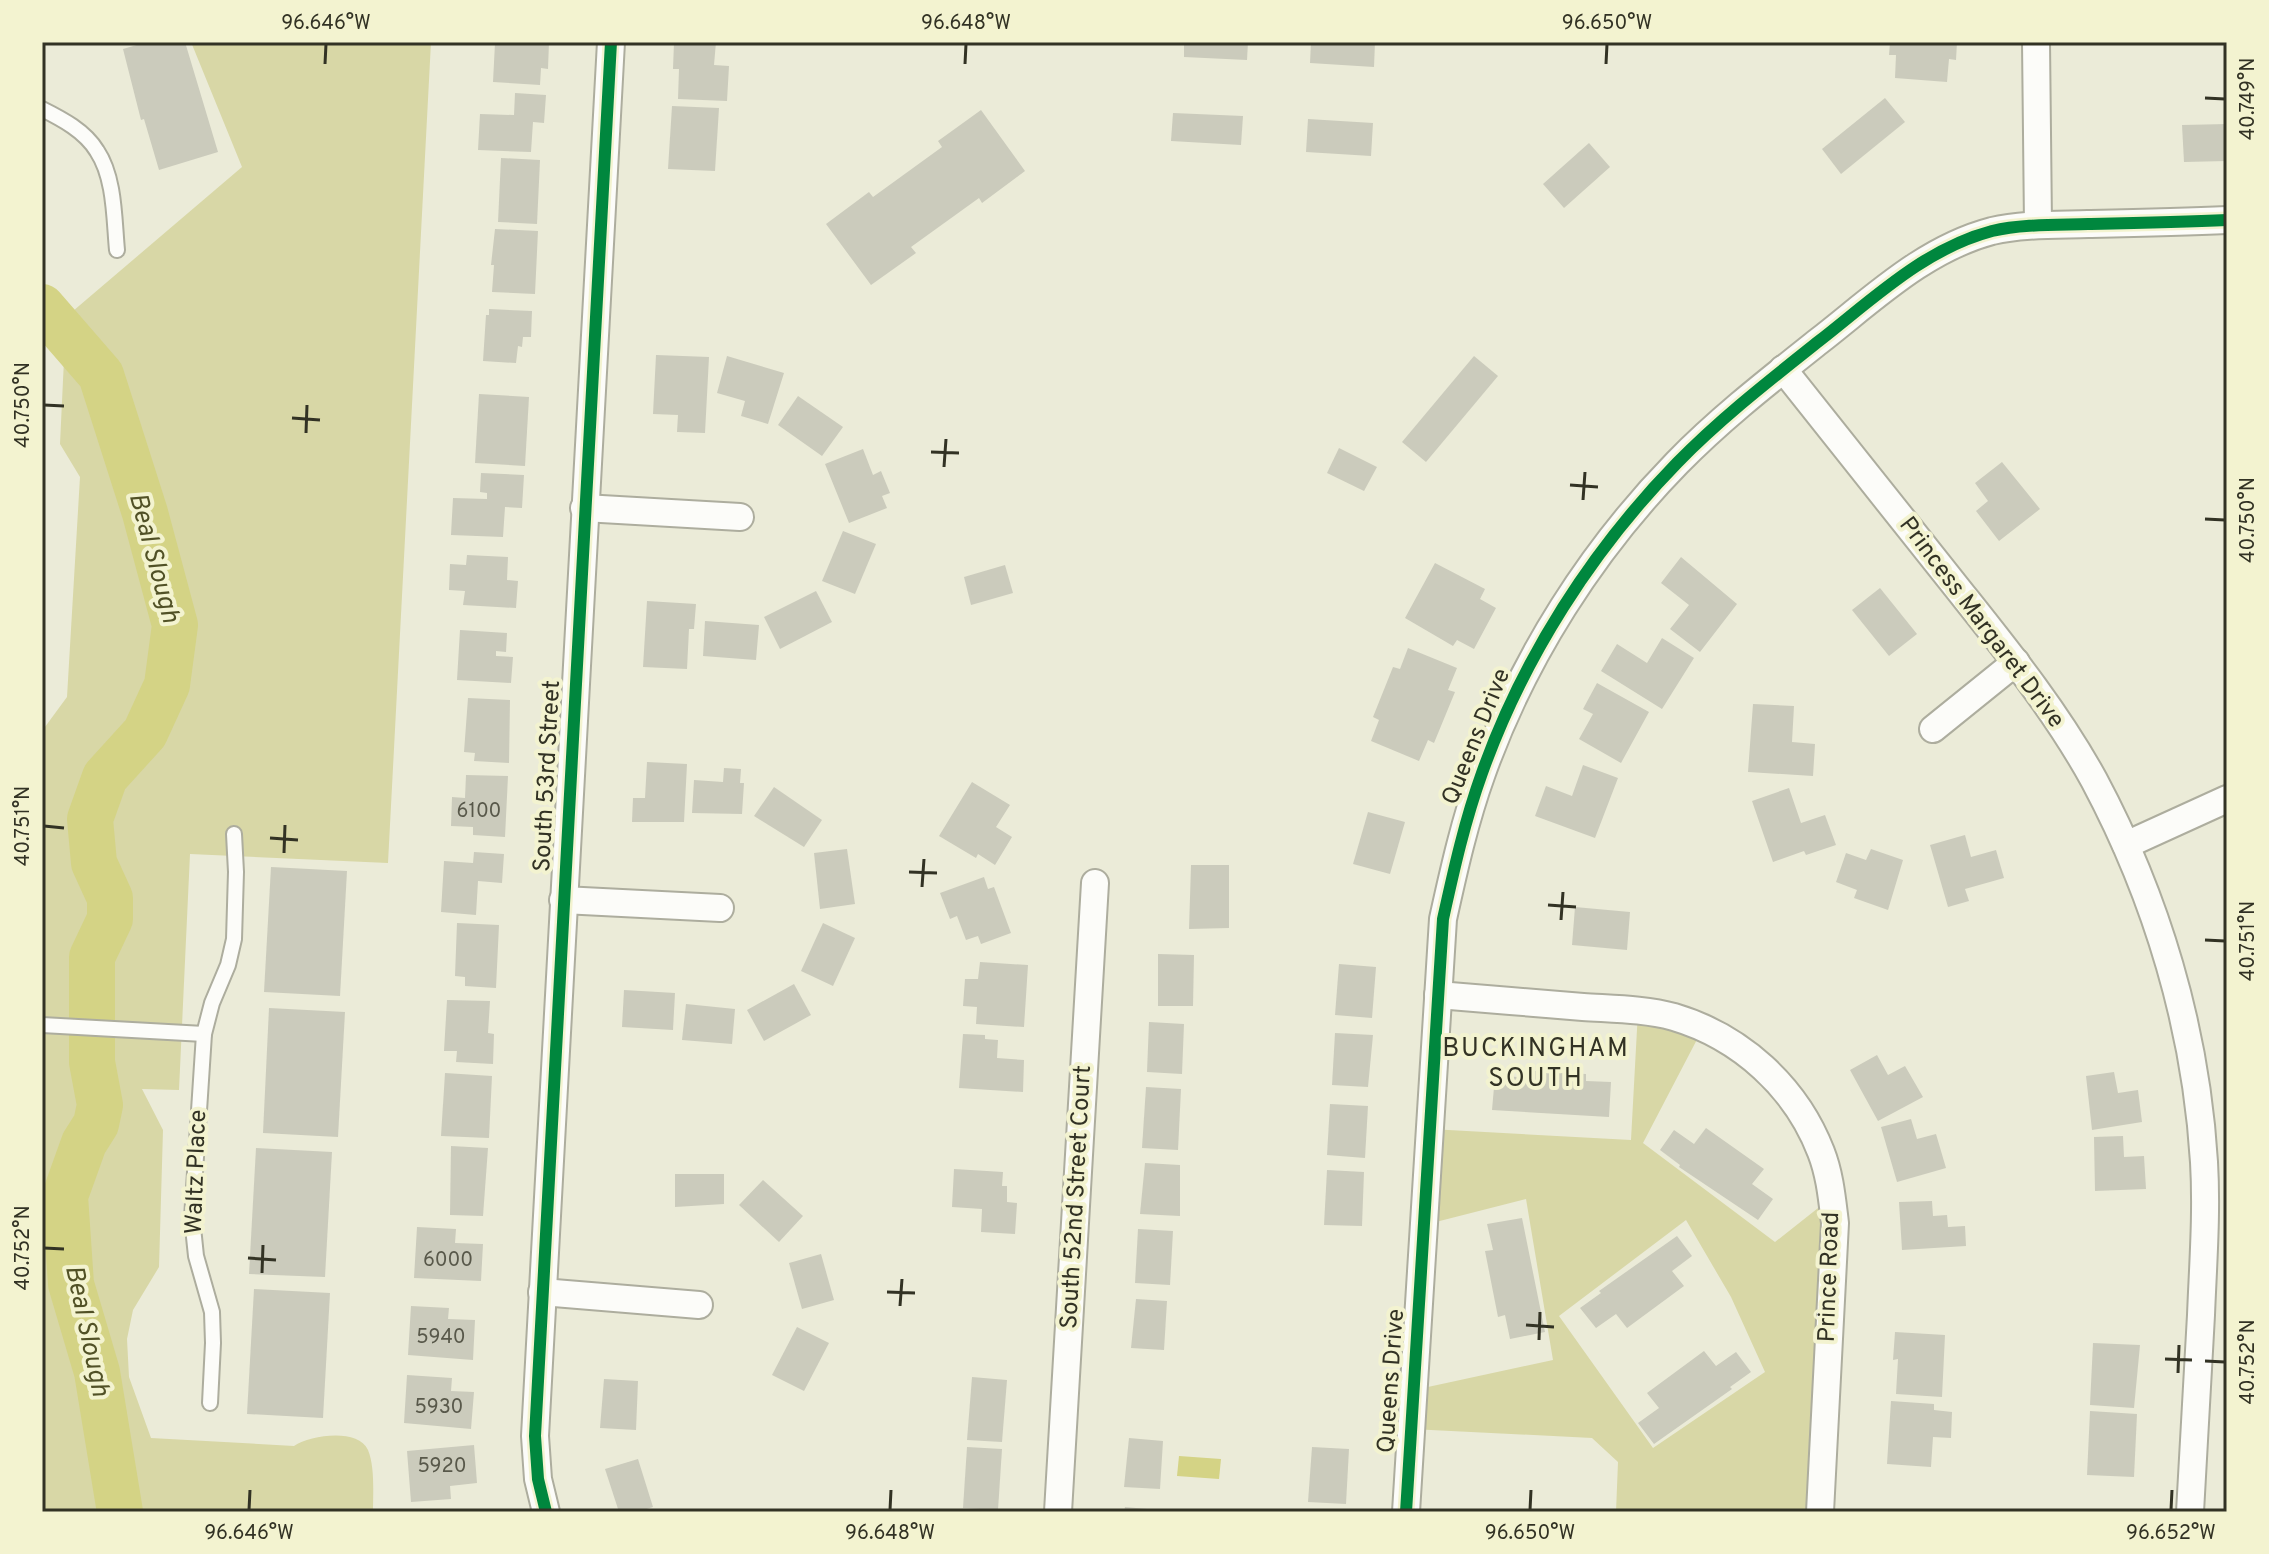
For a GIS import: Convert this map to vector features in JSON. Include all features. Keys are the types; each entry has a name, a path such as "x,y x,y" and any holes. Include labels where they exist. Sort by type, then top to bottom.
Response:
{"street":[{"name":"South 53rd Street","path":"546,1512 538,1479 535,1436 611,42"},
{"path":"2036,42 2038,225"},
{"name":"Queens Drive","path":"1406,1512 1443,919 1459,845 1482,772 1512,700 1543,640 1585,574 1631,514 1712,429 1783,369 1922,261 1956,243 1993,231 2038,225 2227,220"},
{"name":"Princess Margaret Drive","path":"1783,369 2016,662 2053,714 2093,779 2126,845 2156,920 2179,998 2195,1079 2204,1162 2205,1232 2190,1512"},
{"path":"584,508 740,517"},
{"path":"1933,729 2016,662"},
{"path":"2126,845 2227,799"},
{"name":"South 52nd Street Court","path":"1058,1512 1095,883"},
{"path":"563,900 720,908"},
{"name":"Prince Road","path":"1438,995 1638,1011 1672,1017 1738,1046 1786,1090 1808,1123 1822,1153 1830,1182 1835,1223 1820,1512"},
{"path":"542,1292 699,1305"}],"lane":[{"path":"42,109 68,123 98,151 113,206 117,250"},
{"name":"Waltz Place","path":"210,1403 212,1312 196,1256 193,1233 204,1034 234,939 234,834"},
{"path":"42,1025 204,1034"}],"green space":[{"path":"191,42 431,42 388,863 190,854 179,1090 142,1089 163,1130 159,1267 133,1310 127,1339 129,1377 151,1438 294,1446 322,1437 355,1439 363,1443 370,1457 373,1512 42,1512 42,731 67,697 80,477 60,444 66,317 242,167"},
{"path":"1638,1011 1703,1028 1643,1143 1775,1242 1832,1197 1820,1512 1616,1512 1618,1462 1592,1438 1411,1429 1414,1390 1553,1360 1526,1199 1424,1225 1430,1129 1631,1140","holes":["1686,1220 1731,1297 1765,1372 1653,1448 1559,1316"]}],"shaded area":[{"path":"1179,1456 1221,1459 1219,1479 1177,1476"}],"building":[{"path":"147,42 185,42 218,152 159,170 144,119 141,120 123,49"},
{"path":"519,42 549,42 548,69 541,68 540,85 493,82 495,43 519,45"},
{"path":"674,42 716,42 714,65 729,66 727,101 678,99 679,69 673,69"},
{"path":"1184,42 1248,42 1247,60 1184,57"},
{"path":"1311,42 1375,42 1374,67 1310,63"},
{"path":"1890,42 1957,42 1956,60 1949,59 1947,82 1895,78 1896,55 1889,55"},
{"path":"515,93 546,95 544,123 533,122 531,152 478,150 480,114 514,115"},
{"path":"1885,98 1905,122 1841,174 1822,149"},
{"path":"672,106 719,108 715,171 668,169"},
{"path":"981,110 1025,171 982,203 979,198 911,247 916,253 871,285 826,224 869,192 873,197 942,147 938,141"},
{"path":"1173,113 1243,116 1241,145 1171,141"},
{"path":"1308,119 1373,123 1371,156 1306,152"},
{"path":"2227,124 2227,161 2184,162 2182,125"},
{"path":"1589,143 1610,167 1564,208 1543,184"},
{"path":"501,158 540,160 537,224 498,222"},
{"path":"495,229 538,231 535,294 492,292"},
{"path":"489,309 532,311 531,337 523,337 522,347 518,346 516,363 483,361"},
{"path":"656,355 709,357 705,433 677,432 678,415 653,414"},
{"path":"727,356 784,373 768,424 741,416 745,401 717,393"},
{"path":"1474,356 1498,376 1426,462 1402,442"},
{"path":"479,394 529,397 525,466 475,463"},
{"path":"798,396 843,427 822,456 778,425"},
{"path":"1339,448 1377,467 1364,491 1327,473"},
{"path":"863,449 873,475 881,471 890,493 882,496 887,508 849,523 825,464"},
{"path":"2002,462 2040,509 1999,541 1976,511 1988,501 1975,483"},
{"path":"481,473 524,475 522,508 505,507 503,537 451,535 453,498 487,499 487,493 480,492"},
{"path":"843,531 876,544 855,594 822,581"},
{"path":"467,555 508,557 507,580 518,581 516,608 463,605 465,591 449,590 450,564 466,565"},
{"path":"1681,557 1737,604 1700,652 1670,629 1689,605 1661,583"},
{"path":"1435,563 1485,589 1480,599 1496,608 1474,649 1457,640 1453,646 1405,618"},
{"path":"1005,565 1013,593 971,605 964,577"},
{"path":"1880,588 1917,634 1889,656 1852,610"},
{"path":"816,591 832,622 780,649 764,617"},
{"path":"647,601 696,604 694,629 689,629 687,669 643,667"},
{"path":"705,621 759,625 756,660 703,656"},
{"path":"460,630 507,633 506,652 496,651 496,656 513,657 511,683 457,680"},
{"path":"1662,638 1694,658 1662,709 1601,671 1617,644 1647,663"},
{"path":"1408,648 1457,668 1448,690 1455,692 1434,743 1428,740 1419,761 1371,741 1379,720 1373,717 1393,667 1400,669"},
{"path":"1597,683 1649,712 1621,763 1579,739 1593,714 1583,709"},
{"path":"468,698 510,700 509,763 474,761 475,753 464,752"},
{"path":"1753,704 1794,706 1792,742 1815,744 1813,776 1748,772"},
{"path":"647,762 687,764 684,822 632,822 633,798 645,798"},
{"path":"1583,765 1618,778 1595,838 1535,816 1546,786 1572,796"},
{"path":"724,768 741,769 740,783 744,783 742,814 692,813 694,780 723,782"},
{"path":"466,775 508,776 505,837 473,835 473,827 451,826 452,797 465,798"},
{"path":"972,782 1010,805 996,827 1012,837 995,865 978,854 976,858 939,836"},
{"path":"774,787 822,820 804,847 754,816"},
{"path":"1789,788 1801,823 1825,815 1836,845 1806,855 1804,851 1773,862 1752,801"},
{"path":"1368,812 1405,822 1390,874 1353,864"},
{"path":"1965,835 1971,857 1996,850 2004,878 1965,889 1969,901 1948,907 1930,845"},
{"path":"847,849 855,904 820,909 814,853"},
{"path":"1871,849 1903,860 1888,910 1854,898 1857,890 1836,882 1846,853 1866,860"},
{"path":"474,852 504,854 502,883 478,881 476,915 441,912 444,861 473,863"},
{"path":"1191,865 1229,865 1229,928 1189,929"},
{"path":"271,867 347,871 340,996 264,992"},
{"path":"984,877 988,889 994,887 1011,933 981,944 978,936 966,940 957,916 950,919 940,893"},
{"path":"1575,907 1630,912 1627,950 1572,945"},
{"path":"457,923 499,925 496,988 465,986 465,977 455,976"},
{"path":"823,923 855,938 833,986 801,971"},
{"path":"1158,954 1194,955 1193,1006 1158,1006"},
{"path":"980,962 1028,965 1024,1027 976,1024 977,1007 963,1006 965,979 978,979"},
{"path":"1339,964 1376,967 1372,1018 1335,1015"},
{"path":"794,984 811,1015 764,1041 747,1010"},
{"path":"624,990 675,993 673,1030 622,1027"},
{"path":"447,1000 490,1001 488,1033 494,1034 493,1064 456,1062 457,1051 444,1051"},
{"path":"686,1004 735,1009 732,1044 682,1040"},
{"path":"269,1008 345,1012 338,1137 263,1133"},
{"path":"1149,1022 1184,1024 1182,1074 1147,1072"},
{"path":"1335,1033 1373,1035 1368,1087 1332,1085"},
{"path":"963,1034 985,1035 985,1039 998,1040 997,1058 1024,1060 1023,1092 959,1088"},
{"path":"1877,1055 1888,1075 1905,1066 1923,1097 1878,1121 1850,1070"},
{"path":"1519,1070 1586,1074 1586,1081 1611,1082 1609,1117 1492,1110 1495,1076 1519,1077"},
{"path":"2114,1072 2118,1093 2138,1090 2142,1122 2092,1130 2086,1076"},
{"path":"445,1073 492,1076 489,1138 441,1136"},
{"path":"1146,1087 1181,1089 1178,1150 1142,1148"},
{"path":"1330,1104 1368,1106 1365,1158 1327,1155"},
{"path":"1911,1119 1917,1139 1936,1134 1946,1168 1897,1182 1881,1127"},
{"path":"1706,1128 1764,1169 1752,1184 1773,1199 1758,1220 1679,1167 1660,1150 1674,1130 1694,1144"},
{"path":"2123,1136 2124,1157 2144,1156 2146,1189 2095,1191 2094,1137"},
{"path":"451,1146 488,1148 483,1216 450,1215"},
{"path":"256,1148 332,1152 325,1277 249,1274"},
{"path":"1145,1163 1180,1165 1180,1216 1140,1214"},
{"path":"954,1169 1003,1172 1002,1186 1007,1186 1007,1202 1017,1203 1015,1234 981,1232 982,1209 952,1207"},
{"path":"1327,1170 1364,1172 1362,1226 1324,1225"},
{"path":"675,1174 724,1174 724,1204 675,1207"},
{"path":"763,1180 803,1216 779,1242 739,1205"},
{"path":"1932,1201 1933,1216 1947,1215 1948,1227 1965,1226 1966,1246 1902,1250 1899,1202"},
{"path":"1522,1218 1545,1332 1510,1339 1505,1315 1498,1317 1485,1251 1493,1250 1487,1224"},
{"path":"417,1227 456,1229 455,1243 483,1244 481,1281 414,1278"},
{"path":"1138,1229 1173,1231 1170,1285 1135,1283"},
{"path":"1677,1236 1692,1256 1672,1271 1684,1286 1627,1328 1616,1314 1596,1328 1580,1308"},
{"path":"821,1254 834,1300 802,1309 789,1263"},
{"path":"254,1289 330,1293 323,1418 247,1414"},
{"path":"1136,1299 1167,1301 1164,1350 1131,1348"},
{"path":"411,1306 449,1308 448,1319 475,1320 473,1360 408,1355"},
{"path":"797,1327 829,1343 804,1391 772,1375"},
{"path":"1895,1332 1945,1335 1942,1397 1896,1394 1898,1359 1893,1360"},
{"path":"2093,1343 2140,1345 2134,1408 2090,1405"},
{"path":"1704,1351 1716,1366 1736,1352 1751,1372 1654,1444 1638,1423 1659,1408 1647,1393"},
{"path":"407,1375 452,1378 451,1391 474,1392 471,1429 404,1423"},
{"path":"972,1377 1007,1380 1002,1442 967,1440"},
{"path":"604,1379 638,1381 636,1430 600,1428"},
{"path":"1891,1401 1934,1404 1934,1410 1952,1412 1951,1438 1933,1437 1931,1467 1887,1464"},
{"path":"2090,1411 2137,1414 2134,1477 2087,1475"},
{"path":"1129,1438 1163,1441 1160,1489 1124,1487"},
{"path":"474,1445 477,1483 450,1486 451,1499 411,1502 407,1451"},
{"path":"967,1447 1002,1449 998,1510 963,1508"},
{"path":"1312,1447 1349,1449 1346,1504 1308,1502"},
{"path":"638,1459 653,1507 637,1512 619,1512 605,1469"},
{"path":"1125,1507 1158,1510 1158,1512 1124,1512"}],"waterway":[{"name":"Beal Slough","path":"42,307 101,375 145,513 175,625 167,685 145,733 105,777 90,819 94,863 110,898 110,919 92,957 92,1062 100,1105 96,1124 84,1143 65,1196 71,1284 97,1372 120,1512"}],"cycle path":[{"path":"546,1512 538,1479 535,1436 611,42"},
{"path":"1406,1512 1443,919 1465,827 1482,773 1518,688 1563,608 1616,532 1694,446 1782,370 1880,292 1944,250 1992,231 2039,225 2227,220"}],"district":[{"name":"BUCKINGHAM SOUTH","path":"1536,1064"}]}
